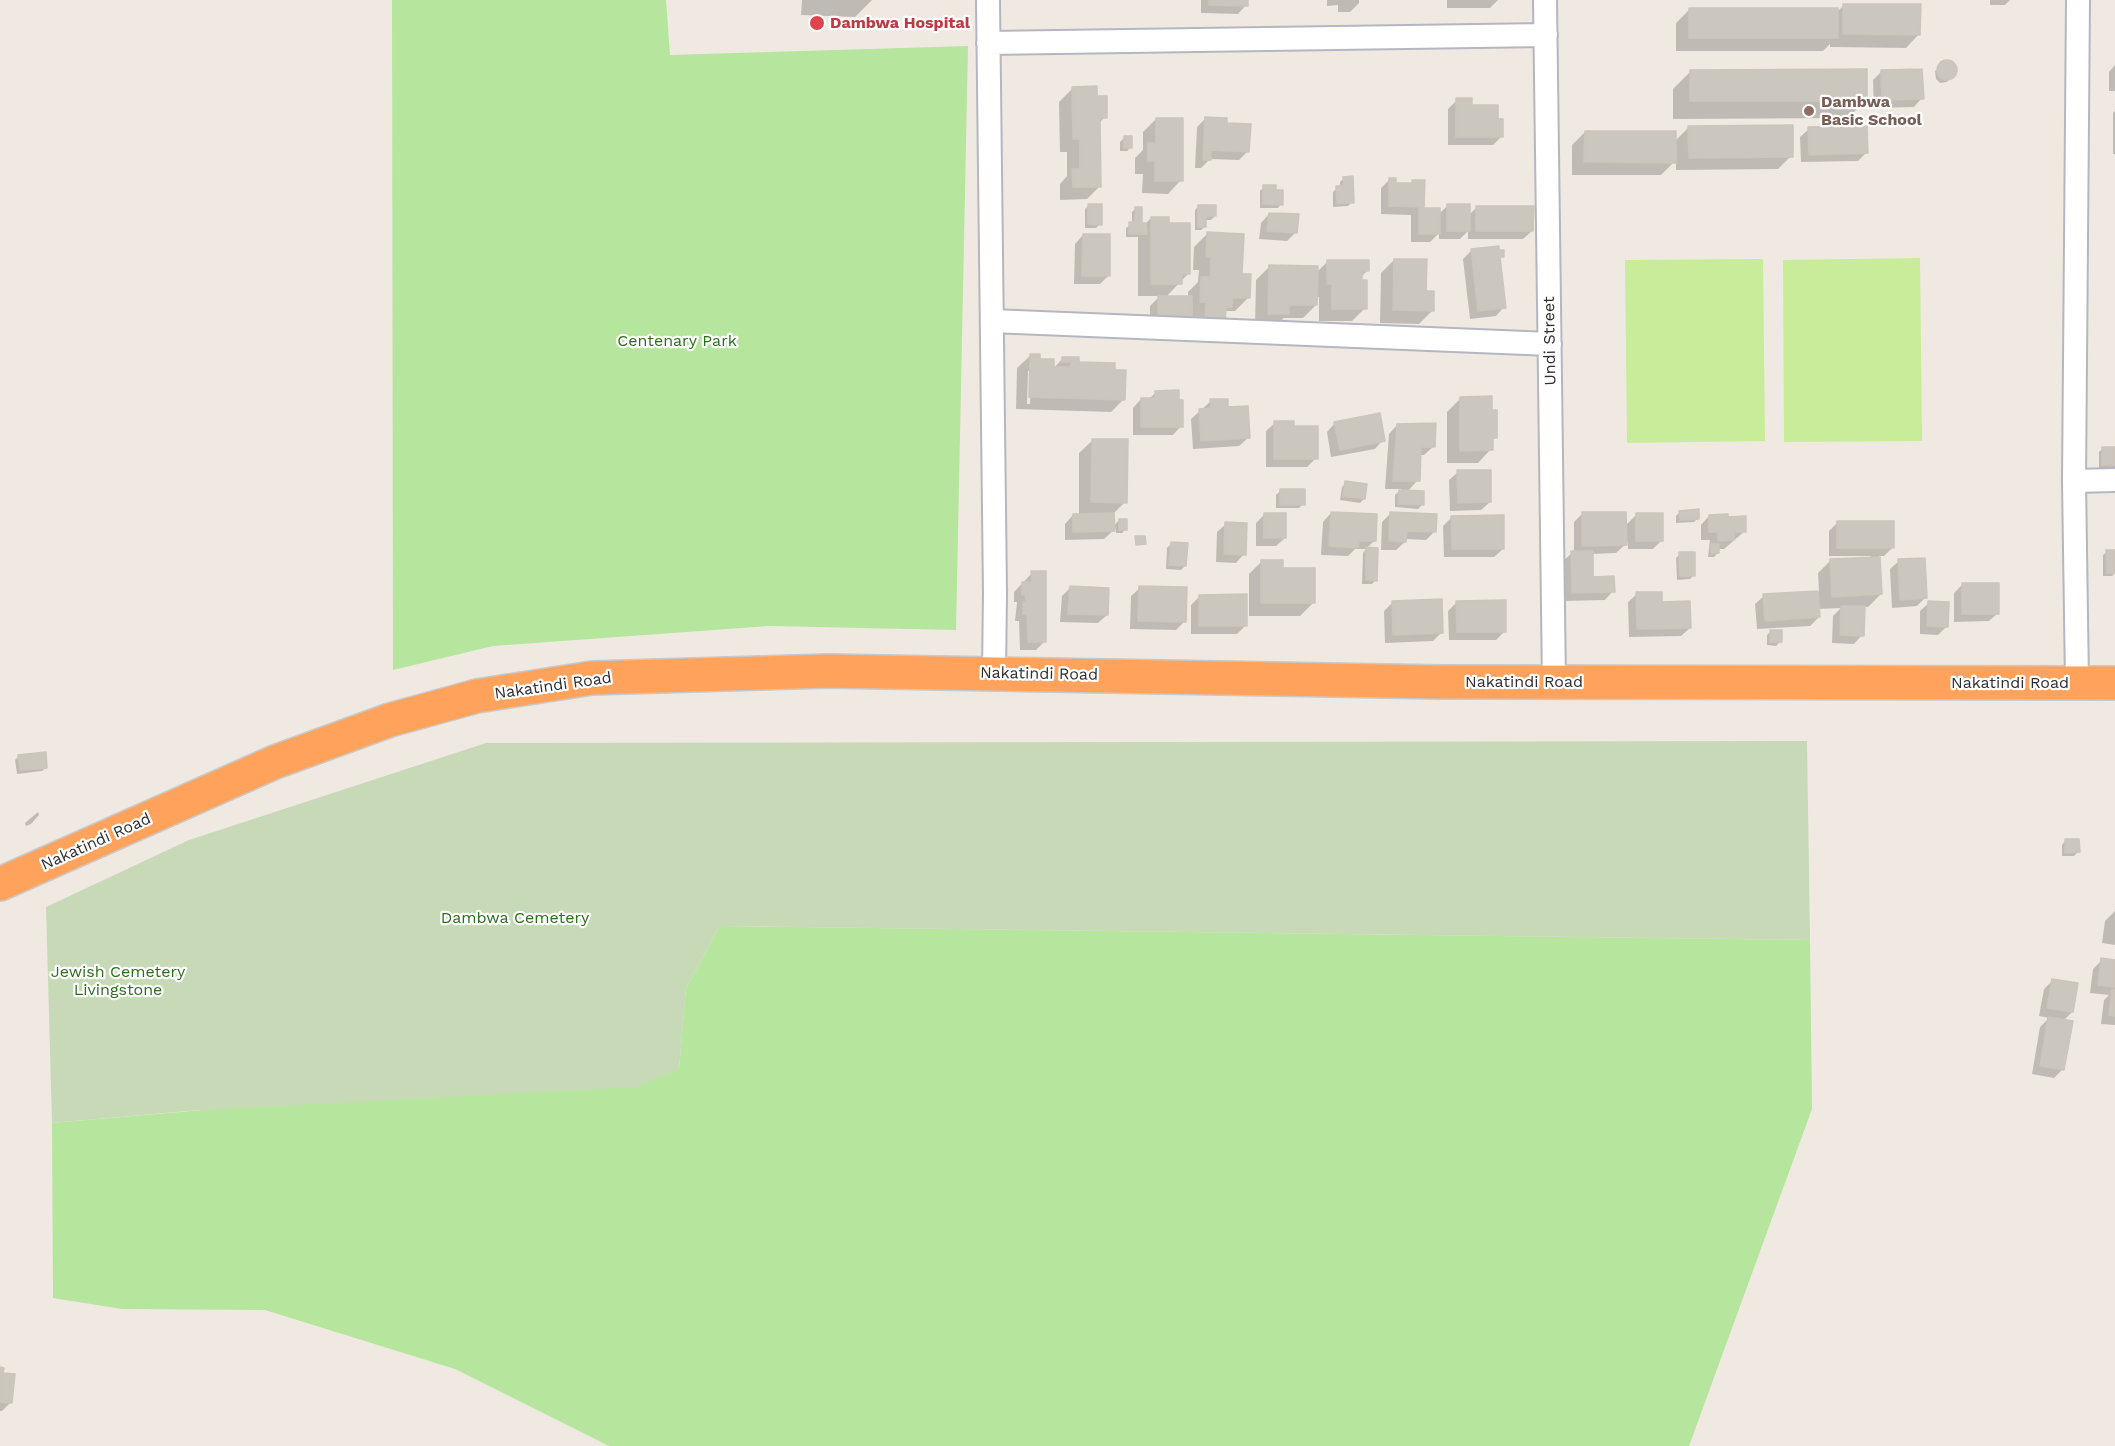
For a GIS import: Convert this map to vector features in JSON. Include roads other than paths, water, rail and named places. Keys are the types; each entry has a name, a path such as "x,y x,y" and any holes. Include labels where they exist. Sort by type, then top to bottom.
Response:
{"highway":[{"name":"Nakatindi Road","path":"0,884 275,762 390,720 477,696 592,678 828,671 1554,682 2115,683"}],"street":[{"path":"988,0 994,673"},
{"name":"Undi Street","path":"1545,0 1554,682"},
{"path":"2077,683 2074,481 2078,0"},
{"path":"988,43 1546,35"},
{"path":"992,321 1550,344"},
{"path":"2074,481 2115,480"}],"place":[{"name":"Dambwa Hospital","path":"817,23"},
{"name":"Dambwa Basic School","path":"1809,111"}],"park label":[{"name":"Centenary Park","path":"677,341"},
{"name":"Dambwa Cemetery","path":"515,918"},
{"name":"Jewish Cemetery Livingstone","path":"118,981"}]}
